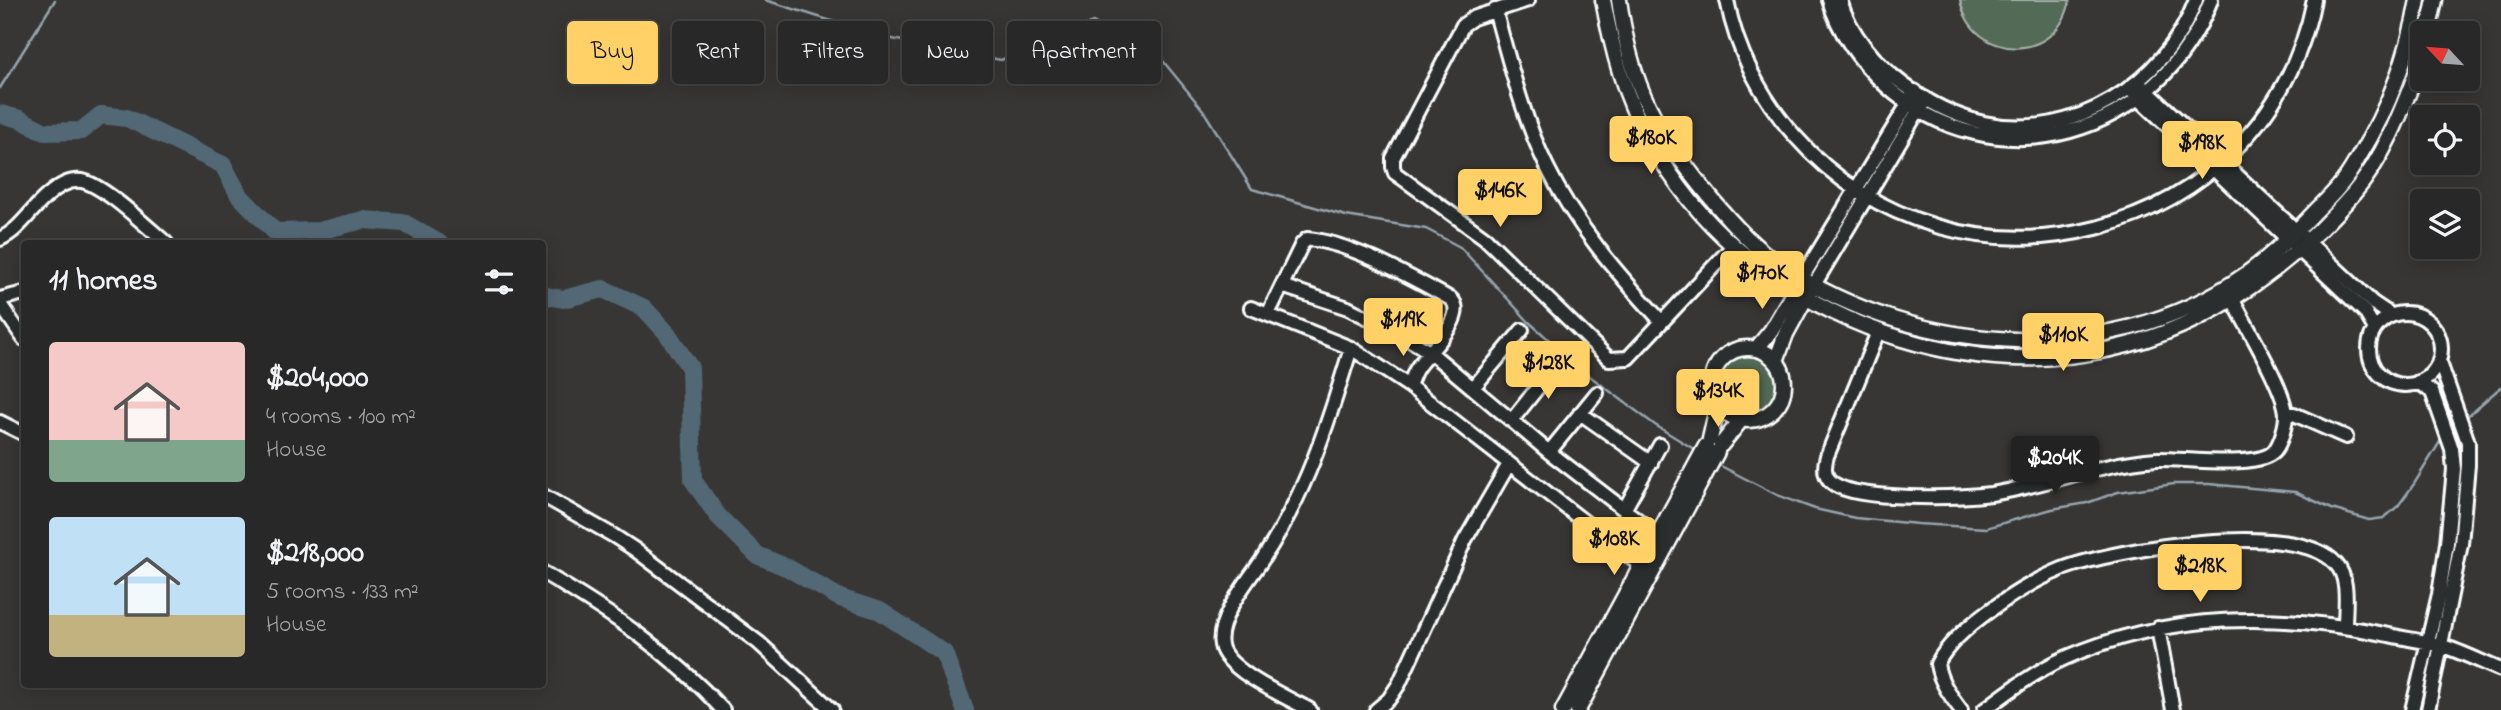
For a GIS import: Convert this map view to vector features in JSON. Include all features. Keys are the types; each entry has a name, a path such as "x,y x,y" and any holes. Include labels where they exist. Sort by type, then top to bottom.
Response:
{"street":[{"path":"1528,0 1473,18 1463,25 1393,158 1392,167 1395,173 1485,238 1609,359 1628,358 1733,246"},
{"path":"1604,0 1611,40 1626,90 1647,138 1675,180 1733,246 1800,294 1878,332 1984,357 2089,354 2140,341 2189,322 2233,300 2354,193 2383,149 2410,89"},
{"path":"1619,0 1624,30 1640,86 1661,128 1687,169 1720,210 1768,256 1808,281 1879,315 1951,334 2015,341 2088,336 2140,324 2182,309 2244,276 2297,241 2343,183 2390,101 2407,54 2417,0"},
{"path":"1727,0 1740,45 1768,101 1807,150 1861,193 1897,213 1929,225 1996,238 2031,239 2074,233 2127,219 2177,194 2217,164 2244,138 2281,88 2311,18 2314,0"},
{"path":"1829,0 1845,35 1860,59 1879,80 1960,130 1983,136 2027,140 2060,135 2101,120 2138,90 2165,75 2182,53 2211,0"},
{"path":"1840,0 1854,31 1870,54 1917,102"},
{"path":"2138,90 2172,48 2196,0"},
{"path":"2431,21 2435,0"},
{"path":"1495,10 1528,125 1547,169 1580,223 1619,276 1661,321"},
{"path":"2138,90 2297,241 2365,312 2375,329"},
{"path":"1756,349 1800,294 1917,102"},
{"path":"0,239 15,231 49,193 63,184 81,181 105,193 162,240"},
{"path":"1271,308 1302,244 1307,239 1357,253 1401,272 1455,303 1452,321 1431,353 1417,367 1409,386"},
{"path":"2297,241 2373,303 2392,315"},
{"path":"1282,286 1348,308 1431,353 1549,452 1643,524"},
{"path":"21,294 0,301 21,334"},
{"path":"1776,361 1800,294"},
{"path":"1878,332 1825,464 1824,471 1832,484 1846,490 1908,498 1991,494 2114,464 2158,459 2265,459 2275,449 2286,414 2281,391 2233,300"},
{"path":"1251,309 1351,348 1409,386 1646,569"},
{"path":"2428,710 2463,534 2468,442 2439,360 2439,339 2428,321 2409,313 2392,315 2375,329 2369,349 2376,370 2393,382 2418,382 2429,375 2439,360"},
{"path":"1473,388 1522,330"},
{"path":"1310,710 1232,664 1220,644 1221,633 1227,613 1278,538 1305,486 1351,348"},
{"path":"1712,447 1717,404 1712,383 1718,363 1735,350 1756,349 1764,351 1782,370 1784,384 1779,403 1769,414 1761,418 1741,420 1728,414 1717,404"},
{"path":"1512,420 1559,361"},
{"path":"2412,710 2439,594 2454,470 2452,449 2432,392 2418,382"},
{"path":"1549,452 1597,393"},
{"path":"1580,413 1651,463"},
{"path":"2286,414 2294,414 2346,437"},
{"path":"1563,710 1646,569 1712,447 1741,420"},
{"path":"0,422 21,433"},
{"path":"1624,510 1660,445"},
{"path":"1376,710 1389,699 1399,684 1465,540 1509,464"},
{"path":"546,497 634,550 759,643 832,710"},
{"path":"1961,710 1943,685 1937,664 1959,634 2009,598 2061,570 2093,559 2198,543 2264,540 2299,544 2322,552 2338,565 2345,582 2345,626"},
{"path":"1578,710 1646,569"},
{"path":"546,574 647,638 723,710"},
{"path":"1984,710 2015,687 2062,659 2111,640 2158,628 2203,621 2296,622 2345,626 2442,646 2501,670"},
{"path":"2158,628 2173,710"}],"green space":[{"path":"1960,0 2070,0 2062,21 2050,36 2033,45 2015,48 1997,45 1981,36 1968,21"},
{"path":"1742,356 1754,356 1768,364 1776,378 1774,395 1768,404 1754,412 1742,412 1725,400 1720,390 1720,378 1732,361"}],"waterway":[{"path":"0,88 55,0"},
{"path":"765,0 882,37 1001,60 1093,22 1163,61 1203,110 1252,189 1346,216 1426,229 1460,247 1529,322 1591,377 1655,425 1697,451"},
{"path":"0,114 20,119 45,132 81,131 101,115 127,118 223,165 239,195 275,232 319,231 363,220 404,223 434,240"},
{"path":"546,296 563,299 603,289 644,308 667,333 690,368 693,480 717,515 757,555 788,568 840,598 880,611 944,653 965,710"},
{"path":"2464,419 2501,387"},
{"path":"1717,464 1777,495 1815,509 1855,518 1918,524 1986,528 2052,509 2087,503 2118,492 2174,484 2209,484 2295,492 2332,509 2369,520 2384,518 2398,506 2443,437"}]}
